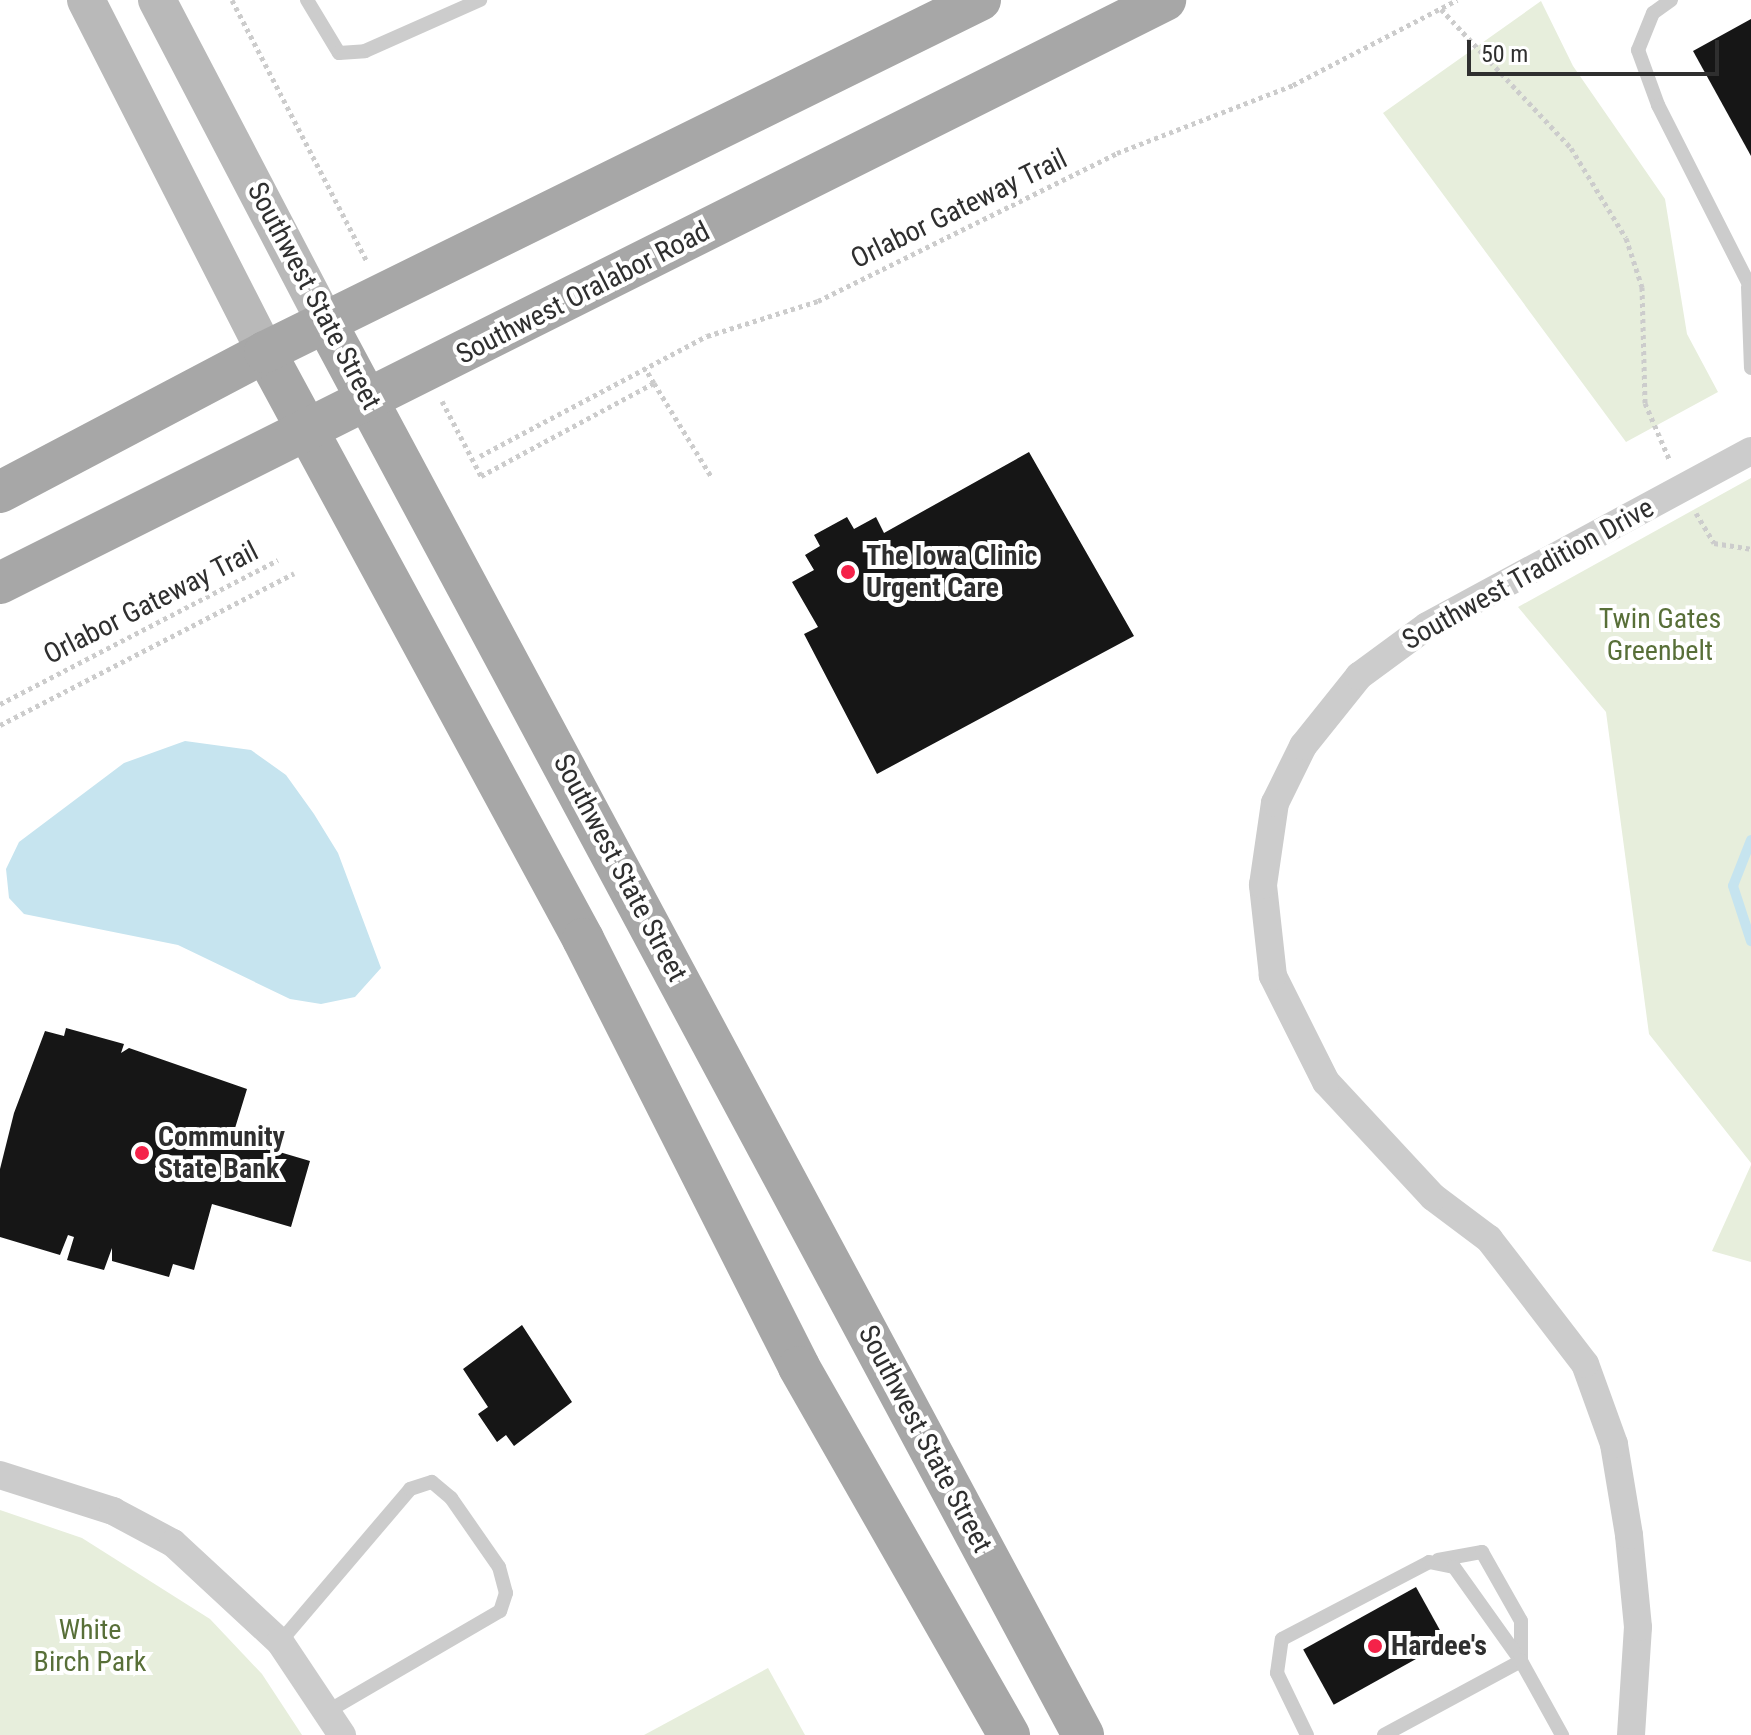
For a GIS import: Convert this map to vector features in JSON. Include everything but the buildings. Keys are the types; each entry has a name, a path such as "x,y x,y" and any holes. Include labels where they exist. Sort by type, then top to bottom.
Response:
{"main road":[{"path":"86,0 306,430 583,939 799,1367 1009,1735"},
{"name":"Southwest State Street","path":"157,0 326,323 1083,1735"},
{"path":"0,492 265,352 980,0"},
{"name":"Southwest Oralabor Road","path":"0,583 1165,0"}],"street":[{"name":"Southwest Tradition Drive","path":"1631,1735 1638,1627 1629,1535 1614,1444 1585,1364 1489,1239 1423,1188 1326,1082 1273,976 1263,885 1275,803 1303,746 1359,676 1427,626 1751,451"},
{"path":"0,1475 113,1511 173,1543 280,1642 336,1723"}],"lane":[{"path":"177,0 191,60"},
{"path":"307,0 339,53 365,51 473,1"},
{"path":"1671,0 1653,13 1638,50 1658,105 1750,288 1751,368"},
{"path":"280,1642 410,1489 432,1482 451,1498 499,1567 506,1593 500,1611 480,1629 336,1723"},
{"path":"1307,1735 1277,1673 1282,1639 1429,1562 1482,1552 1521,1621 1521,1661"},
{"path":"1429,1562 1454,1567 1521,1661 1562,1735"},
{"path":"1384,1735 1521,1661"}],"path":[{"path":"232,0 359,247"},
{"name":"Orlabor Gateway Trail","path":"480,456 707,336 818,301 1117,153 1293,85 1457,0"},
{"path":"1441,9 1571,148 1626,238 1642,287 1645,403 1682,489 1714,543 1751,549"},
{"path":"645,368 711,476"},
{"path":"444,406 481,476 654,383"},
{"name":"Orlabor Gateway Trail","path":"0,704 278,560"},
{"path":"0,725 294,573"}],"green space":[{"path":"1541,1 1573,66 1665,199 1687,334 1718,392 1626,442 1383,113"},
{"name":"Twin Gates Greenbelt","path":"1751,478 1751,1163 1649,1034 1606,712 1518,607"},
{"path":"1751,1165 1751,1262 1712,1251"},
{"name":"White Birch Park","path":"0,1510 82,1538 210,1619 262,1674 302,1735 0,1735"},
{"path":"768,1668 805,1735 644,1735"}],"water":[{"path":"185,741 251,750 286,775 314,814 338,853 381,968 355,997 321,1004 290,999 178,945 24,914 9,898 6,869 19,842 124,763"}],"waterway":[{"path":"1751,840 1733,886 1751,941"}],"place":[{"name":"The Iowa Clinic Urgent Care","path":"848,572"},
{"name":"Community State Bank","path":"142,1153"},
{"name":"Hardee's","path":"1375,1646"}]}
